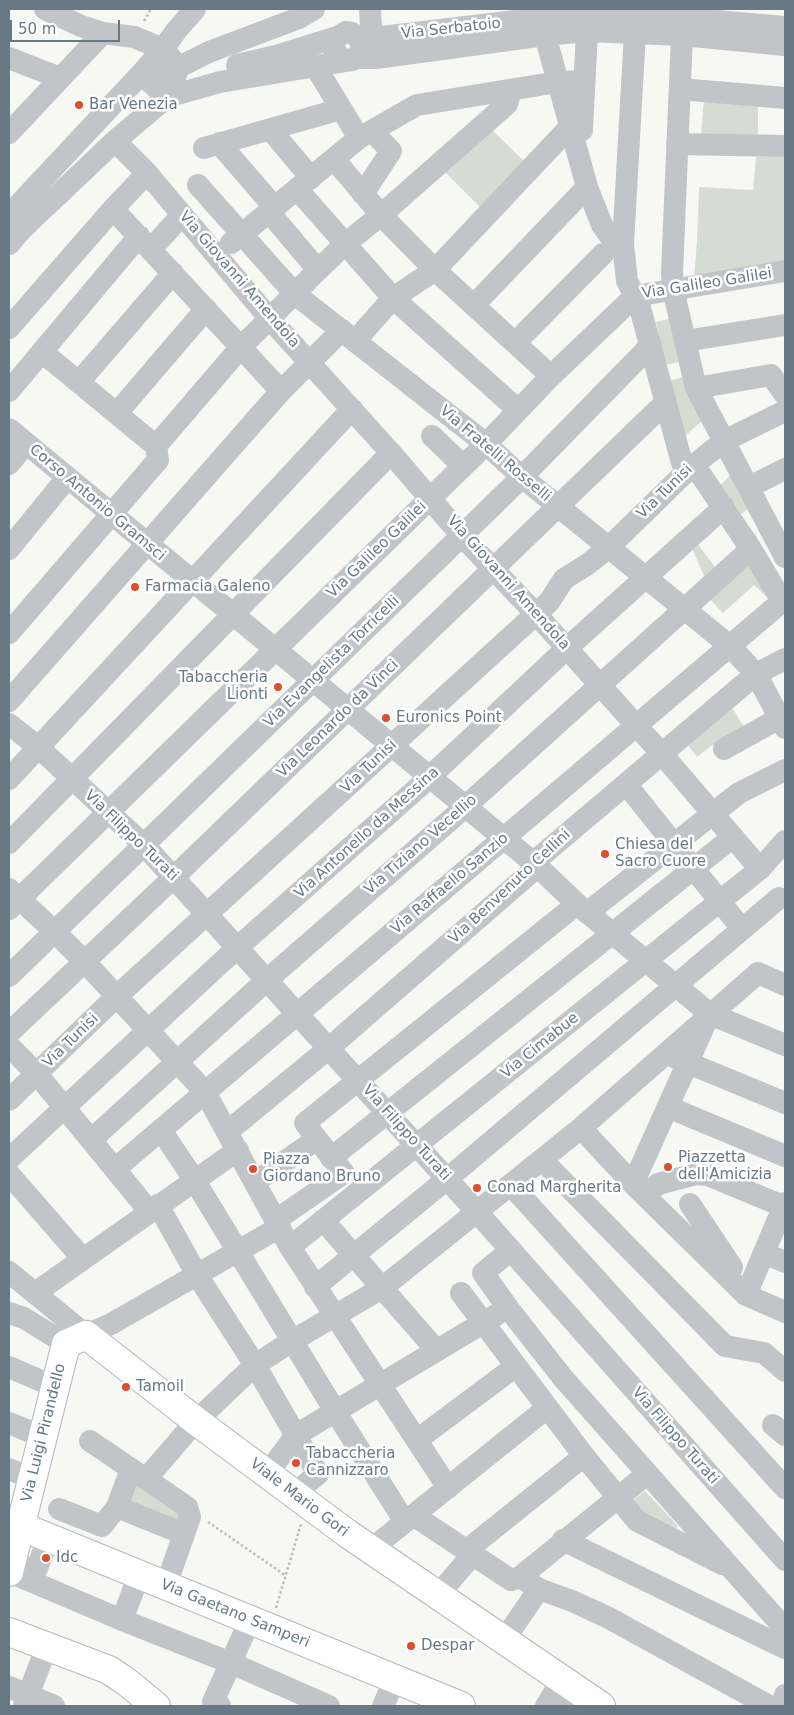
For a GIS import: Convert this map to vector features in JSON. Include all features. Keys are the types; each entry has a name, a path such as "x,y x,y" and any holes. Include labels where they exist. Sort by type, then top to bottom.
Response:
{"main road":[{"name":"Via Luigi Pirandello","path":"10,1568 20,1474 43,1437 55,1387 76,1339"},
{"name":"Viale Mario Gori","path":"76,1339 196,1421 370,1550 504,1640 558,1696 601,1706"},
{"name":"Via Gaetano Samperi","path":"14,1524 462,1706"},
{"path":"9,1632 109,1670 128,1682 156,1706"}],"street":[{"path":"45,9 81,26 103,33 134,37 164,49 179,67 212,73"},
{"path":"9,215 164,49 176,31 195,9"},
{"path":"352,44 360,9"},
{"path":"352,44 371,27 370,9"},
{"name":"Via Serbatoio","path":"167,97 212,73 313,10"},
{"name":"Via Serbatoio","path":"212,73 276,56 352,44 373,38 566,15 634,24 682,35 785,45"},
{"path":"634,24 613,249 639,304 682,463 701,475 784,600"},
{"name":"Via Serbatoio","path":"352,44 376,58 545,34 587,31 634,24 785,26"},
{"path":"515,343 613,249 614,242 602,225 587,187 580,161 576,120 584,81 587,31"},
{"path":"13,121 60,78 103,33"},
{"path":"545,34 558,82 576,120"},
{"path":"682,35 672,289 696,388 748,487 780,532 785,557"},
{"name":"Via Serbatoio","path":"141,74 179,67 212,73 315,66 352,44"},
{"path":"9,58 60,78"},
{"path":"315,66 341,109 366,135 391,151 363,194"},
{"path":"9,244 23,228 115,141 167,97 179,67"},
{"path":"141,74 167,97"},
{"path":"217,255 366,135 417,105 558,82 584,81"},
{"path":"680,89 785,98"},
{"path":"156,446 241,347 345,244 381,215 507,104 511,90"},
{"path":"318,270 272,210 212,145 341,109"},
{"path":"9,701 281,391 309,362 348,336 393,298 435,270 576,120"},
{"path":"270,129 304,184 345,244 393,298 518,410"},
{"name":"Via Giovanni Amendola","path":"115,141 147,173 270,319 431,498 462,536 637,725 760,869"},
{"path":"677,144 785,146"},
{"path":"334,159 381,215 435,270 551,376"},
{"path":"9,328 113,208 147,173"},
{"name":"Via Fratelli Rosselli","path":"198,185 295,294 486,444 522,477 730,646 756,674 784,721"},
{"path":"474,305 587,187"},
{"path":"113,208 281,391"},
{"path":"9,391 42,352 145,243 182,215"},
{"name":"Via Galileo Galilei","path":"12,899 108,812 431,498 551,376 634,296 785,271"},
{"path":"79,382 173,273"},
{"path":"117,413 206,309"},
{"path":"685,341 785,325"},
{"name":"Via Evangelista Torricelli","path":"9,976 462,536 651,346"},
{"path":"9,633 158,460 156,446 42,352"},
{"path":"696,388 771,375 785,395"},
{"name":"Via Leonardo da Vinci","path":"9,1033 174,877 666,402"},
{"path":"9,779 352,409"},
{"name":"Via Tunisi","path":"9,1100 117,996 550,602 564,579 588,564 608,548 690,468 724,441 785,411"},
{"name":"Corso Antonio Gramsci","path":"9,429 15,451 63,483 710,1014 785,1045"},
{"path":"432,436 463,466"},
{"path":"9,843 391,453"},
{"path":"748,487 785,469"},
{"path":"9,549 63,483"},
{"name":"Via Antonello da Messina","path":"9,1159 238,948 426,781 567,648 724,507"},
{"name":"Via Tiziano Vecellio","path":"91,1140 267,980 461,810 751,549"},
{"name":"Via Raffaello Sanzio","path":"115,1169 784,600"},
{"name":"Via Benvenuto Cellini","path":"35,1293 195,1181 233,1140 329,1048 532,869 541,856 756,674 785,659"},
{"path":"724,749 784,721"},
{"name":"Via Filippo Turati","path":"9,724 38,747 144,845 174,877 511,1250 785,1560"},
{"path":"264,1176 311,1131 358,1081 582,909 674,845 739,793 785,770"},
{"path":"626,784 742,929"},
{"path":"332,1158 734,837"},
{"name":"Via Cimabue","path":"282,1227 323,1220 760,869 785,841"},
{"path":"316,1286 447,1179 779,898"},
{"path":"12,899 54,931 206,1092 233,1140 264,1176 282,1227 316,1286 448,1488"},
{"path":"59,1509 102,1526 139,1474 255,1365 292,1340 382,1288 581,1128 758,973 785,985"},
{"path":"639,1189 668,1108 710,1014"},
{"path":"9,1046 37,1074 115,1169 154,1208 255,1365 318,1474 294,1494"},
{"path":"666,1054 785,1103"},
{"path":"668,1108 785,1156"},
{"path":"581,1128 639,1189 746,1295 785,1312"},
{"path":"161,1130 195,1181 335,1412 409,1518 470,1552 511,1580 520,1577 563,1540 648,1474"},
{"path":"9,1313 76,1339 111,1324 282,1227 344,1174 311,1131"},
{"path":"542,1160 725,1346 764,1353 785,1371"},
{"path":"9,1174 83,1259"},
{"path":"639,1189 696,1174 708,1175 785,1206 746,1295"},
{"path":"511,1185 785,1488"},
{"path":"690,1204 731,1266 746,1295"},
{"path":"323,1220 437,1351"},
{"path":"511,1250 483,1273 508,1308 563,1378 785,1628"},
{"path":"764,1253 785,1262"},
{"name":"Viale Mario Gori","path":"9,1272 35,1293 76,1339"},
{"path":"461,1292 584,1456 638,1521 733,1570"},
{"path":"267,1474 296,1434 508,1308"},
{"path":"417,1440 516,1366"},
{"path":"9,1367 55,1387"},
{"path":"370,1550 547,1408"},
{"path":"9,1423 43,1437"},
{"path":"90,1441 187,1507 190,1517 166,1585"},
{"path":"438,1595 470,1552 584,1456"},
{"path":"116,1507 184,1534"},
{"path":"10,1568 36,1571 48,1539"},
{"path":"563,1540 785,1648"},
{"path":"10,1568 122,1620 231,1663 328,1706"},
{"path":"122,1620 139,1575"},
{"path":"520,1577 539,1589 572,1601 607,1618 769,1706"},
{"path":"504,1640 539,1589"},
{"path":"216,1704 231,1663 260,1624"},
{"path":"48,1646 20,1696 54,1706"},
{"path":"383,1706 395,1679"},
{"path":"782,1706 785,1695"}],"path":[{"path":"187,1507 285,1575"},
{"path":"260,1624 285,1575 302,1521"}],"shaded area":[{"path":"704,99 758,105 758,139 701,137"},
{"path":"492,130 526,163 482,209 445,172"},
{"path":"785,156 785,262 694,280 699,187 753,190 756,157"},
{"path":"669,319 679,362 665,365 656,322"},
{"path":"682,377 702,421 684,437 670,381"},
{"path":"732,474 749,508 740,515 720,485"},
{"path":"696,542 716,568 705,578 691,546"},
{"path":"749,562 769,599 754,585 723,613 709,598"},
{"path":"732,707 745,729 711,746 697,757 687,744"},
{"path":"133,1480 180,1510 178,1527 127,1506"},
{"path":"645,1491 678,1526 674,1530 637,1510 632,1501"}],"place":[{"name":"Bar Venezia","path":"79,105"},
{"name":"Farmacia Galeno","path":"135,587"},
{"name":"Tabaccheria Lionti","path":"278,687"},
{"name":"Euronics Point","path":"386,718"},
{"name":"Chiesa del Sacro Cuore","path":"605,854"},
{"name":"Piazzetta dell'Amicizia","path":"668,1167"},
{"name":"Piazza Giordano Bruno","path":"253,1169"},
{"name":"Conad Margherita","path":"477,1188"},
{"name":"Tamoil","path":"126,1387"},
{"name":"Tabaccheria Cannizzaro","path":"296,1463"},
{"name":"Idc","path":"46,1558"},
{"name":"Despar","path":"411,1646"}]}
